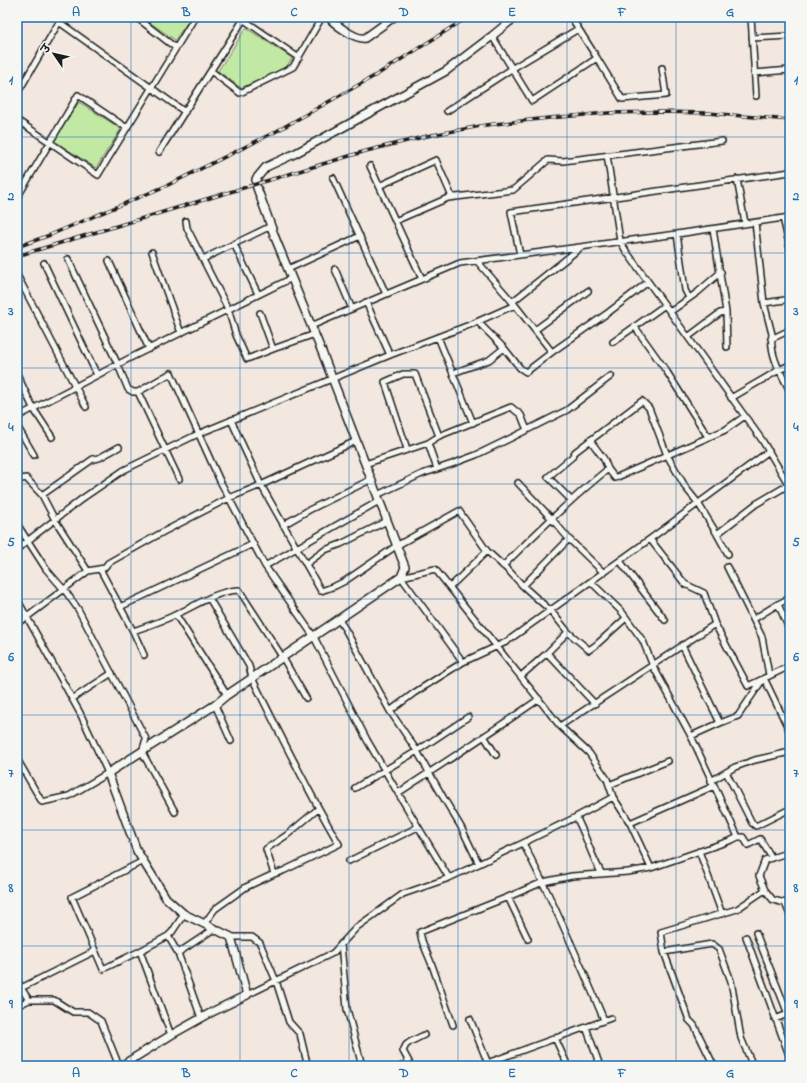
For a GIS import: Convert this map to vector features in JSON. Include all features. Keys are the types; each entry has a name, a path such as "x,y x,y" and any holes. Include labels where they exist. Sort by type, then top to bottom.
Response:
{"street":[{"path":"17,94 62,17"},
{"path":"136,17 176,48"},
{"path":"17,120 98,174 195,17"},
{"path":"211,71 240,93 293,68 322,17"},
{"path":"329,17 339,26 362,39 394,17"},
{"path":"402,578 405,566 315,334 271,226 256,185 256,179 266,167 294,154 446,71 517,17"},
{"path":"571,17 578,30 598,58 622,99 666,95 662,68"},
{"path":"751,17 756,96"},
{"path":"159,152 244,18 299,58"},
{"path":"59,22 185,112"},
{"path":"446,111 512,68 578,30"},
{"path":"492,36 532,101 598,58"},
{"path":"752,38 790,36"},
{"path":"754,73 790,70"},
{"path":"17,198 78,95 127,128"},
{"path":"395,221 448,198 513,190 548,160 562,161 722,141"},
{"path":"607,155 620,241 745,416 789,486 756,504 717,534"},
{"path":"379,186 436,160 452,198"},
{"path":"370,166 422,279"},
{"path":"520,255 511,212 790,172"},
{"path":"333,178 386,294"},
{"path":"738,179 745,223"},
{"path":"311,326 460,263 713,229 790,217"},
{"path":"783,218 790,248"},
{"path":"186,222 187,228 228,309 236,335 247,359 315,334"},
{"path":"755,222 764,303 772,334 771,339 774,355 779,370 790,391"},
{"path":"203,259 271,226"},
{"path":"713,229 726,312 727,347"},
{"path":"677,234 685,290 689,298"},
{"path":"288,269 360,236"},
{"path":"234,244 258,294"},
{"path":"17,549 83,498 124,470 198,434 231,420 332,378 478,322 513,303 581,247"},
{"path":"152,252 181,333"},
{"path":"68,259 118,364 128,389 133,392 138,392 171,373 220,481 265,566 314,637 367,740 449,878"},
{"path":"109,261 149,349"},
{"path":"477,261 552,352"},
{"path":"44,263 97,375"},
{"path":"335,269 352,309"},
{"path":"670,312 698,292 720,272"},
{"path":"17,275 86,407"},
{"path":"17,417 118,364 292,278"},
{"path":"478,322 504,348 520,368 526,372 648,282"},
{"path":"535,330 588,291"},
{"path":"764,303 790,298"},
{"path":"366,302 390,355"},
{"path":"612,342 665,305"},
{"path":"688,337 720,313 726,312"},
{"path":"260,313 273,349"},
{"path":"635,327 667,372 708,437"},
{"path":"771,339 790,330"},
{"path":"438,337 473,423"},
{"path":"453,373 489,360 504,348"},
{"path":"731,398 790,365"},
{"path":"17,374 34,408 52,437"},
{"path":"407,450 386,382 403,374 415,374 439,436"},
{"path":"265,566 297,549 302,544 378,498 422,474 476,455 567,410 611,376"},
{"path":"138,392 179,479"},
{"path":"571,500 548,477 572,457 574,452 642,401 649,408 667,455 686,488 698,503 728,554"},
{"path":"365,464 428,443 439,436 511,407 521,415 527,430"},
{"path":"590,440 604,459 608,469 615,478 725,430 745,416"},
{"path":"231,420 261,485 283,526 321,590 345,581 396,546 458,511 487,550 502,566 551,611 568,632 589,650 626,618"},
{"path":"17,426 34,455"},
{"path":"17,623 88,571 104,568 108,563 163,532 229,498 261,485 356,441"},
{"path":"428,443 437,469"},
{"path":"42,495 93,459 99,458 119,447"},
{"path":"390,711 414,693 463,662 506,642 620,561 768,451"},
{"path":"502,566 551,518 608,469"},
{"path":"17,480 26,478 42,495 54,520 88,571"},
{"path":"283,526 309,510 370,480 371,478"},
{"path":"518,483 551,518 569,540 603,572"},
{"path":"306,564 325,550 341,544 387,521"},
{"path":"17,524 46,570 78,609 146,739 142,752 175,812"},
{"path":"650,539 685,584 704,593 715,624 748,686 790,666"},
{"path":"523,586 569,540"},
{"path":"120,607 253,544"},
{"path":"450,587 487,550"},
{"path":"620,561 665,620"},
{"path":"727,567 762,637 767,677 790,732"},
{"path":"100,569 144,655"},
{"path":"17,758 42,802 69,796 142,752 215,705 252,678 402,578 435,569 560,726 589,753 607,779 613,797 630,822 651,868"},
{"path":"402,578 463,662"},
{"path":"591,582 622,612 643,641 654,666 691,736 738,837"},
{"path":"133,631 176,615 209,598 232,590 239,590 283,658 306,698"},
{"path":"204,924 215,909 246,887 274,874 283,872 339,844 318,809 252,678 249,666 209,598"},
{"path":"757,617 790,598"},
{"path":"17,599 80,713 108,773 137,851 166,898 184,914 214,929 231,937 252,937 260,943 276,981 289,1022 300,1034 307,1063"},
{"path":"778,604 790,631"},
{"path":"176,615 227,695"},
{"path":"339,620 390,711 417,751 442,797 461,827 479,864"},
{"path":"560,726 654,666 682,645 715,624"},
{"path":"520,676 568,632"},
{"path":"682,645 720,723"},
{"path":"546,653 595,704"},
{"path":"72,699 112,673"},
{"path":"691,736 738,716 767,677"},
{"path":"398,794 539,699"},
{"path":"215,705 231,741"},
{"path":"354,788 417,751 468,717"},
{"path":"484,736 496,755"},
{"path":"711,781 736,767 755,760 790,752"},
{"path":"609,785 668,761"},
{"path":"726,772 752,823 756,826 790,809"},
{"path":"630,822 714,786"},
{"path":"17,1006 29,1000 54,1000 73,1012 88,1012 101,1021 120,1066 214,1011 333,954 357,926 403,894 449,878 576,817 613,797"},
{"path":"274,874 266,849 287,835 318,809"},
{"path":"576,817 602,874"},
{"path":"350,861 418,827"},
{"path":"453,1025 422,942 420,932 543,882 572,876 628,872 651,868 738,837 743,836 748,845 760,839 772,858"},
{"path":"523,843 543,882 604,1020"},
{"path":"699,851 722,914"},
{"path":"790,852 765,860 759,876 765,890 773,900 788,902 790,915"},
{"path":"143,861 72,896 103,969 168,936 184,914"},
{"path":"714,1066 694,1025 689,1020 664,952 661,932 737,909 765,890"},
{"path":"508,897 528,939"},
{"path":"178,953 214,929"},
{"path":"756,933 789,1013 775,1019"},
{"path":"168,936 178,953 201,1018"},
{"path":"231,937 247,995"},
{"path":"746,937 790,1058"},
{"path":"341,944 347,1009 360,1066"},
{"path":"664,952 712,944 719,949 731,981 741,1038 753,1066"},
{"path":"21,988 95,951"},
{"path":"140,951 171,1035"},
{"path":"17,979 29,1000"},
{"path":"479,1066 488,1064 610,1018"},
{"path":"470,1019 488,1064"},
{"path":"586,1027 600,1066"},
{"path":"402,1066 409,1062 403,1050 406,1045 424,1035"},
{"path":"555,1038 568,1066"},
{"path":"296,1066 307,1063 313,1066"}],"green space":[{"path":"142,17 191,17 175,40"},
{"path":"246,28 292,58 286,68 241,88 218,71"},
{"path":"79,102 121,129 96,168 54,141"}],"railway":[{"path":"17,247 50,235 168,185 275,132 378,74 468,17"},
{"path":"17,256 366,151 427,136 486,125 608,113 660,112 708,113 790,120"}]}
